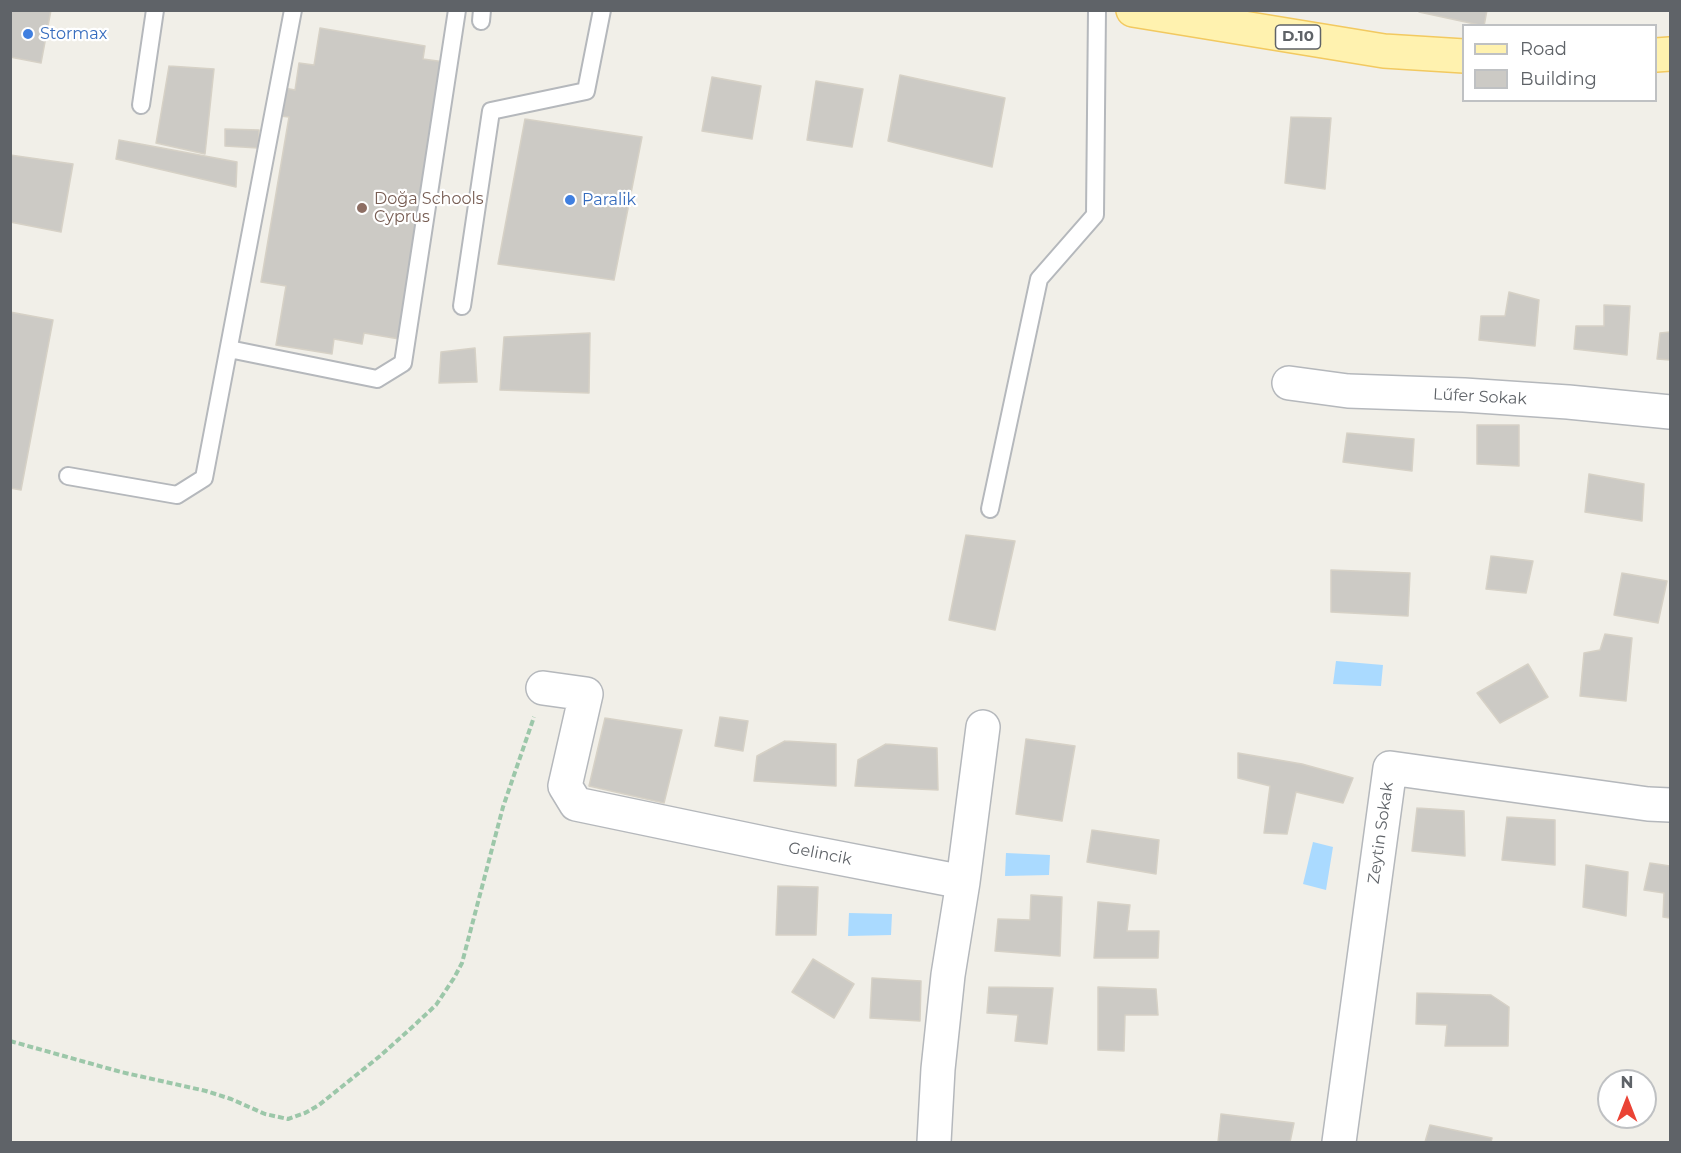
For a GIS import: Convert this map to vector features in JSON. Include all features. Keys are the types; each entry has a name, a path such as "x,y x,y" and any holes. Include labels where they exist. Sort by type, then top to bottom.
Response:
{"main road":[{"name":"D.10","path":"1133,10 1384,51 1462,56"}],"street":[{"name":"Lűfer Sokak","path":"1290,383 1348,391 1487,396 1671,412"},
{"name":"Gelincik","path":"543,688 586,694 565,786 576,804 963,882"},
{"path":"934,1143 938,1069 948,975 963,882 982,727"},
{"name":"Zeytin Sokak","path":"1338,1143 1390,768 1648,804 1671,805"}],"lane":[{"path":"141,105 155,10"},
{"path":"69,476 177,495 204,478 293,10"},
{"path":"229,350 377,379 403,363 457,10"},
{"path":"462,306 491,111 586,91 602,10"},
{"path":"990,509 1039,279 1095,214 1097,10"}],"path":[{"path":"10,1041 121,1072 206,1091 265,1114 288,1119 319,1105 380,1056 436,1005 462,963 503,807 543,688"}],"water":[{"path":"1336,661 1383,665 1381,686 1333,684"},
{"path":"1313,842 1333,847 1326,890 1303,884"},
{"path":"1006,853 1050,855 1049,875 1005,876"},
{"path":"849,913 892,914 891,935 848,936"}],"building":[{"name":"Stormax","path":"10,10 51,10 41,63 10,57"},
{"path":"1419,10 1487,10 1484,24 1419,12"},
{"name":"Doğa Schools Cyprus","path":"320,28 425,46 423,59 445,62 399,339 364,333 362,344 334,339 332,354 276,345 286,286 261,282 289,117 280,116 284,88 295,90 299,63 314,65"},
{"path":"169,66 214,69 205,154 156,143"},
{"path":"900,75 1005,98 992,167 888,141"},
{"path":"712,77 761,86 752,139 702,131"},
{"path":"816,81 863,89 852,147 807,140"},
{"path":"1291,117 1331,118 1325,189 1285,183"},
{"name":"Paralik","path":"525,119 642,137 614,280 498,264"},
{"path":"225,129 259,130 258,148 225,146"},
{"path":"119,140 237,162 236,187 116,159"},
{"path":"10,155 73,164 61,232 10,222"},
{"path":"1509,292 1539,300 1535,346 1479,340 1481,316 1505,316"},
{"path":"1604,305 1630,306 1627,355 1574,349 1576,326 1604,326"},
{"path":"10,312 53,320 21,490 10,488"},
{"path":"1670,332 1670,360 1657,359 1660,333"},
{"path":"590,333 589,393 500,390 504,337"},
{"path":"475,348 477,382 439,383 441,352"},
{"path":"1477,425 1519,425 1519,466 1477,464"},
{"path":"1347,433 1414,439 1412,471 1343,462"},
{"path":"1589,474 1644,484 1642,521 1585,512"},
{"path":"966,535 1015,541 995,630 949,620"},
{"path":"1491,556 1533,561 1526,593 1486,589"},
{"path":"1331,570 1410,573 1408,616 1331,612"},
{"path":"1622,573 1667,581 1658,623 1614,615"},
{"path":"1605,634 1632,638 1626,701 1580,696 1584,653 1600,650"},
{"path":"1528,664 1548,697 1500,723 1477,693"},
{"path":"720,717 748,721 743,751 715,746"},
{"path":"605,718 682,730 664,803 589,786"},
{"path":"1026,739 1075,746 1062,821 1016,814"},
{"path":"785,741 836,744 836,786 754,781 757,756"},
{"path":"886,744 937,748 938,790 855,786 858,760"},
{"path":"1238,753 1302,764 1353,778 1343,803 1296,792 1287,834 1264,833 1270,786 1238,778"},
{"path":"1417,808 1464,811 1465,856 1412,851"},
{"path":"1507,817 1555,820 1555,865 1502,860"},
{"path":"1092,830 1159,840 1156,874 1087,862"},
{"path":"1650,863 1670,866 1670,918 1663,917 1664,893 1644,890"},
{"path":"1586,865 1628,872 1626,916 1583,907"},
{"path":"778,886 818,887 816,935 776,935"},
{"path":"1031,895 1062,897 1060,956 995,951 998,919 1030,920"},
{"path":"1098,902 1130,905 1127,931 1159,931 1158,958 1094,958"},
{"path":"813,959 854,984 834,1018 792,992"},
{"path":"872,978 921,981 920,1021 870,1018"},
{"path":"989,987 1053,988 1047,1044 1015,1041 1018,1015 987,1013"},
{"path":"1098,987 1156,989 1158,1015 1125,1015 1124,1051 1098,1050"},
{"path":"1417,993 1491,995 1509,1007 1508,1046 1445,1046 1447,1025 1416,1024"},
{"path":"1221,1114 1294,1123 1290,1142 1218,1142"},
{"path":"1430,1125 1492,1138 1491,1142 1425,1142"}],"place":[{"name":"Stormax","path":"28,34"},
{"name":"Paralik","path":"570,200"},
{"name":"Doğa Schools Cyprus","path":"362,208"}]}
